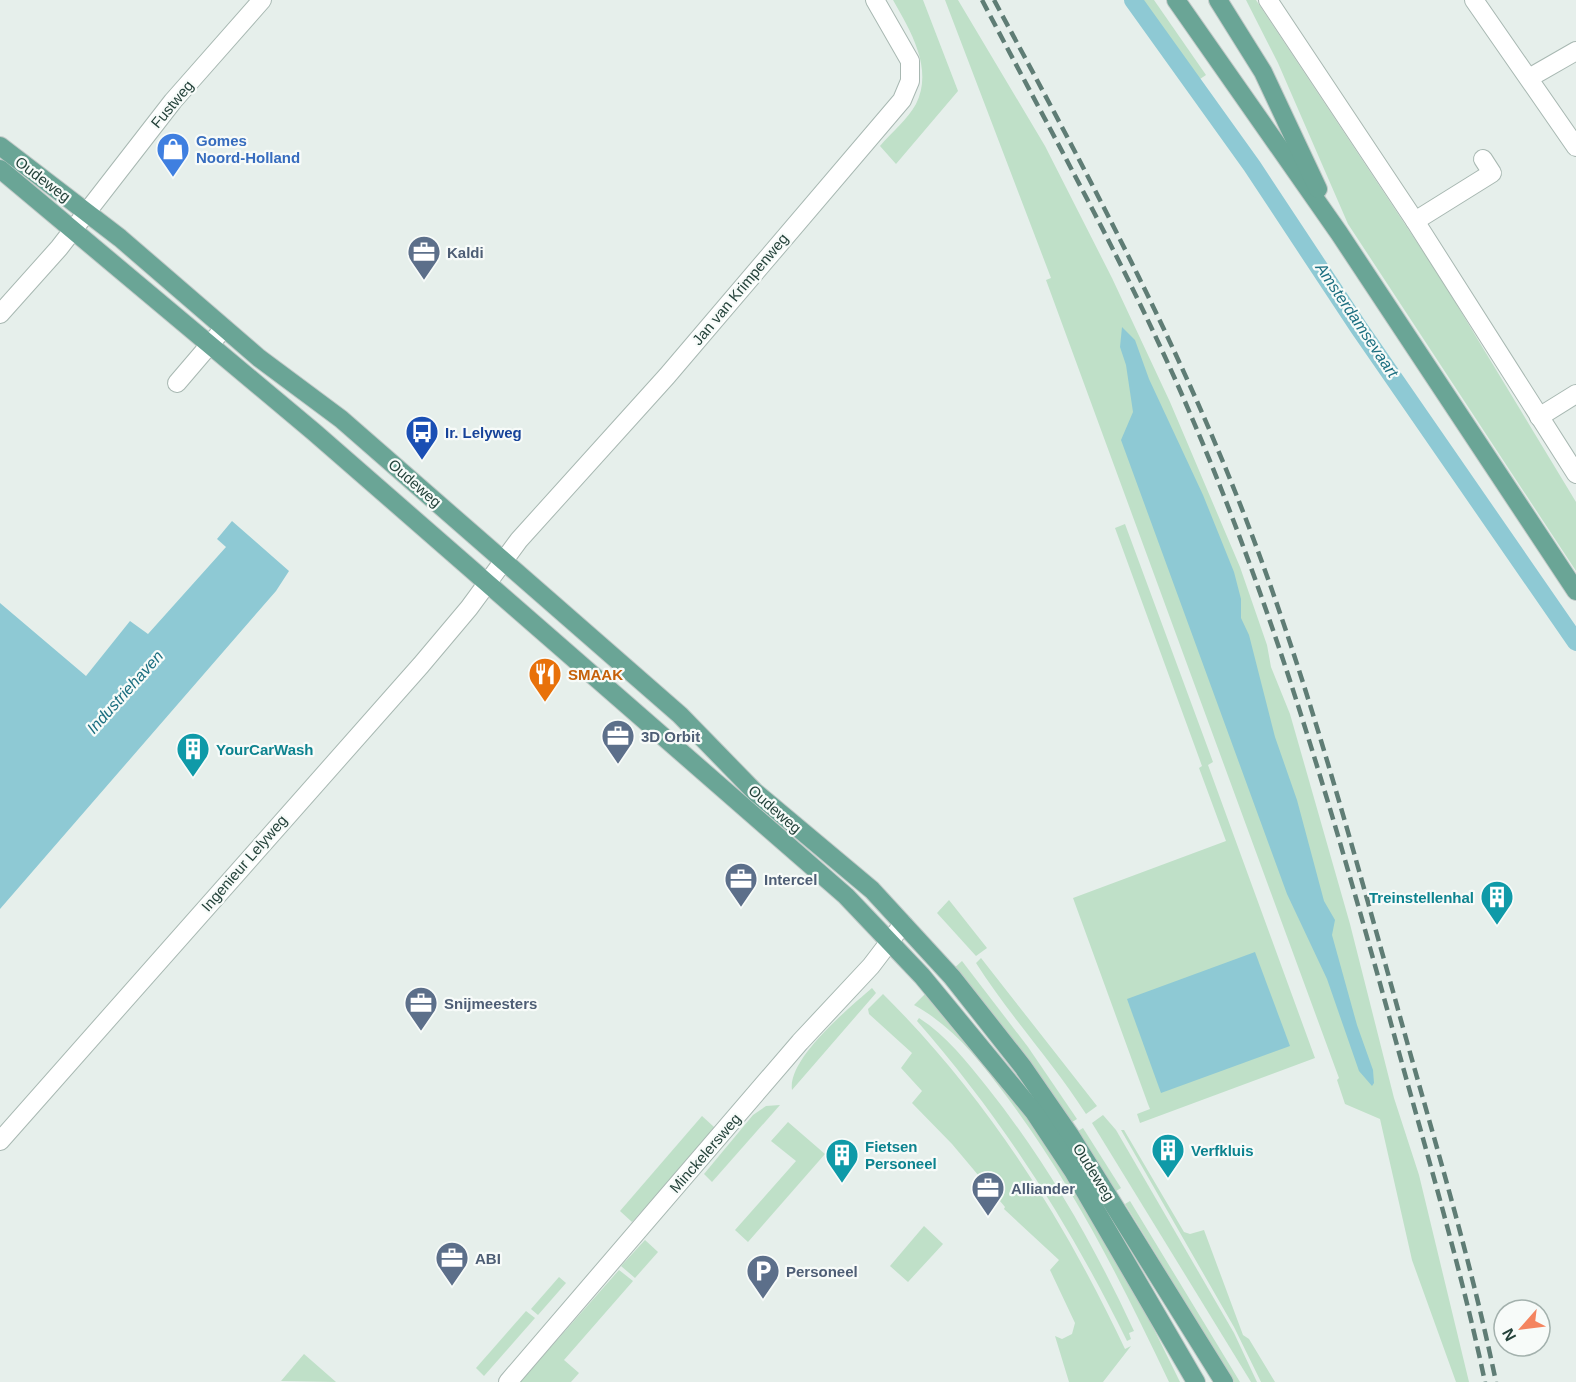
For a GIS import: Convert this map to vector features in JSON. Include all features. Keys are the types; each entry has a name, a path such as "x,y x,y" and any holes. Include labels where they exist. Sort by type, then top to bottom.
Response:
{"main road":[{"path":"1176,0 1339,233 1576,591"},
{"path":"1218,0 1263,72 1339,233"},
{"name":"Oudeweg","path":"0,146 86,211 259,358 341,419 680,715 755,792 855,874 903,924 989,1023 1052,1106 1220,1379"},
{"name":"Oudeweg","path":"0,169 314,432 846,896 890,941 975,1039 1055,1143 1196,1382"}],"street":[{"name":"Fustweg","path":"0,314 86,211 173,101 262,0"},
{"name":"Jan van Krimpenweg","path":"487,584 519,540 667,376 902,100 910,81 910,61 875,0"},
{"path":"1268,0 1415,221 1576,474"},
{"path":"1474,0 1576,147"},
{"path":"1529,78 1576,51"},
{"path":"1415,221 1492,173 1483,159"},
{"path":"177,383 224,328"},
{"path":"1539,417 1576,394"},
{"name":"Ingenieur Lelyweg","path":"0,1141 428,657 487,584"},
{"name":"Minckelersweg","path":"508,1382 903,924"}],"green space":[{"path":"893,0 923,0 958,91 896,164 880,146 913,110 921,91 922,77 918,50"},
{"path":"945,0 958,0 1045,146 1112,278 1170,402 1240,567 1267,645 1271,667 1290,714 1350,924 1394,1098 1419,1175 1469,1382 1456,1382 1412,1260 1380,1119 1345,1104 1337,1080 1339,1078 1046,280 1051,278"},
{"path":"1133,0 1154,0 1206,75 1191,85"},
{"path":"1246,0 1256,0 1440,277 1576,502 1576,571 1348,224 1278,63"},
{"path":"1125,524 1213,762 1208,765 1315,1058 1140,1123 1137,1114 1150,1109 1073,898 1226,841 1199,768 1202,766 1115,528"},
{"path":"949,900 987,948 976,956 937,913"},
{"path":"981,958 1097,1106 1086,1114 976,963"},
{"path":"962,961 1028,1047 1077,1119 1069,1124 952,970"},
{"path":"872,988 876,993 792,1090 793,1077 809,1049 836,1020"},
{"path":"928,991 961,1028 1046,1143 1140,1301 1180,1382 1169,1382 1095,1235 1031,1130 997,1084 954,1034 914,1005"},
{"path":"883,994 956,1074 1019,1161 1076,1253 1125,1349 1131,1346 1103,1382 1069,1382 1055,1336 1062,1339 1072,1334 1075,1323 1050,1270 1059,1260 1004,1209 1005,1207 952,1144 912,1103 922,1091 901,1068 912,1053 869,1014 868,1009"},
{"path":"919,1018 964,1058 1009,1115 1049,1174 1068,1204 1134,1331 1129,1333 1131,1339 1127,1341 1058,1214 1006,1134 917,1021"},
{"path":"780,1105 712,1182 704,1174 753,1115 766,1106"},
{"path":"1103,1115 1116,1130 1234,1333 1257,1382 1251,1382 1092,1123"},
{"path":"702,1116 714,1127 712,1133 632,1222 620,1211"},
{"path":"788,1122 825,1154 748,1242 735,1230 796,1161 771,1141"},
{"path":"1083,1128 1121,1188 1111,1194 1075,1133"},
{"path":"1121,1130 1124,1130 1184,1232 1190,1234 1204,1230 1243,1335 1249,1339 1275,1382 1261,1382 1234,1327"},
{"path":"1130,1201 1240,1382 1231,1382 1159,1270 1160,1261 1125,1204"},
{"path":"924,1226 943,1244 908,1282 890,1266"},
{"path":"645,1240 658,1252 635,1278 621,1266"},
{"path":"619,1270 633,1281 564,1360 579,1373 571,1382 520,1382"},
{"path":"559,1277 566,1283 538,1315 531,1309"},
{"path":"526,1311 535,1318 484,1376 476,1368"},
{"path":"304,1354 336,1382 281,1381"}],"water":[{"path":"1122,327 1135,340 1149,379 1203,495 1234,572 1241,599 1241,618 1249,635 1275,737 1297,800 1324,901 1335,920 1332,935 1357,1025 1373,1070 1374,1083 1372,1086 1359,1071 1327,979 1287,894 1121,440 1133,412 1126,365 1120,347"},
{"name":"Industriehaven","path":"232,521 289,571 276,591 0,909 0,603 86,676 130,621 148,634 226,547 217,539"},
{"path":"1255,952 1290,1046 1161,1093 1127,999"}],"waterway":[{"name":"Amsterdamsevaart","path":"1133,0 1252,166 1359,328 1576,642"}],"railway":[{"path":"982,0 1144,311 1192,418 1250,565 1301,714 1346,864 1452,1244 1485,1382"},
{"path":"994,0 1088,177 1177,356 1255,542 1299,670 1357,864 1461,1236 1496,1382"}],"place":[{"name":"Gomes Noord-Holland","path":"173,178"},
{"name":"Kaldi","path":"424,281"},
{"name":"Ir. Lelyweg","path":"422,461"},
{"name":"SMAAK","path":"545,703"},
{"name":"3D Orbit","path":"618,765"},
{"name":"YourCarWash","path":"193,778"},
{"name":"Intercel","path":"741,908"},
{"name":"Treinstellenhal","path":"1497,926"},
{"name":"Snijmeesters","path":"421,1032"},
{"name":"Verfkluis","path":"1168,1179"},
{"name":"Fietsen Personeel","path":"842,1184"},
{"name":"Alliander","path":"988,1217"},
{"name":"ABI","path":"452,1287"},
{"name":"Personeel","path":"763,1300"}]}
